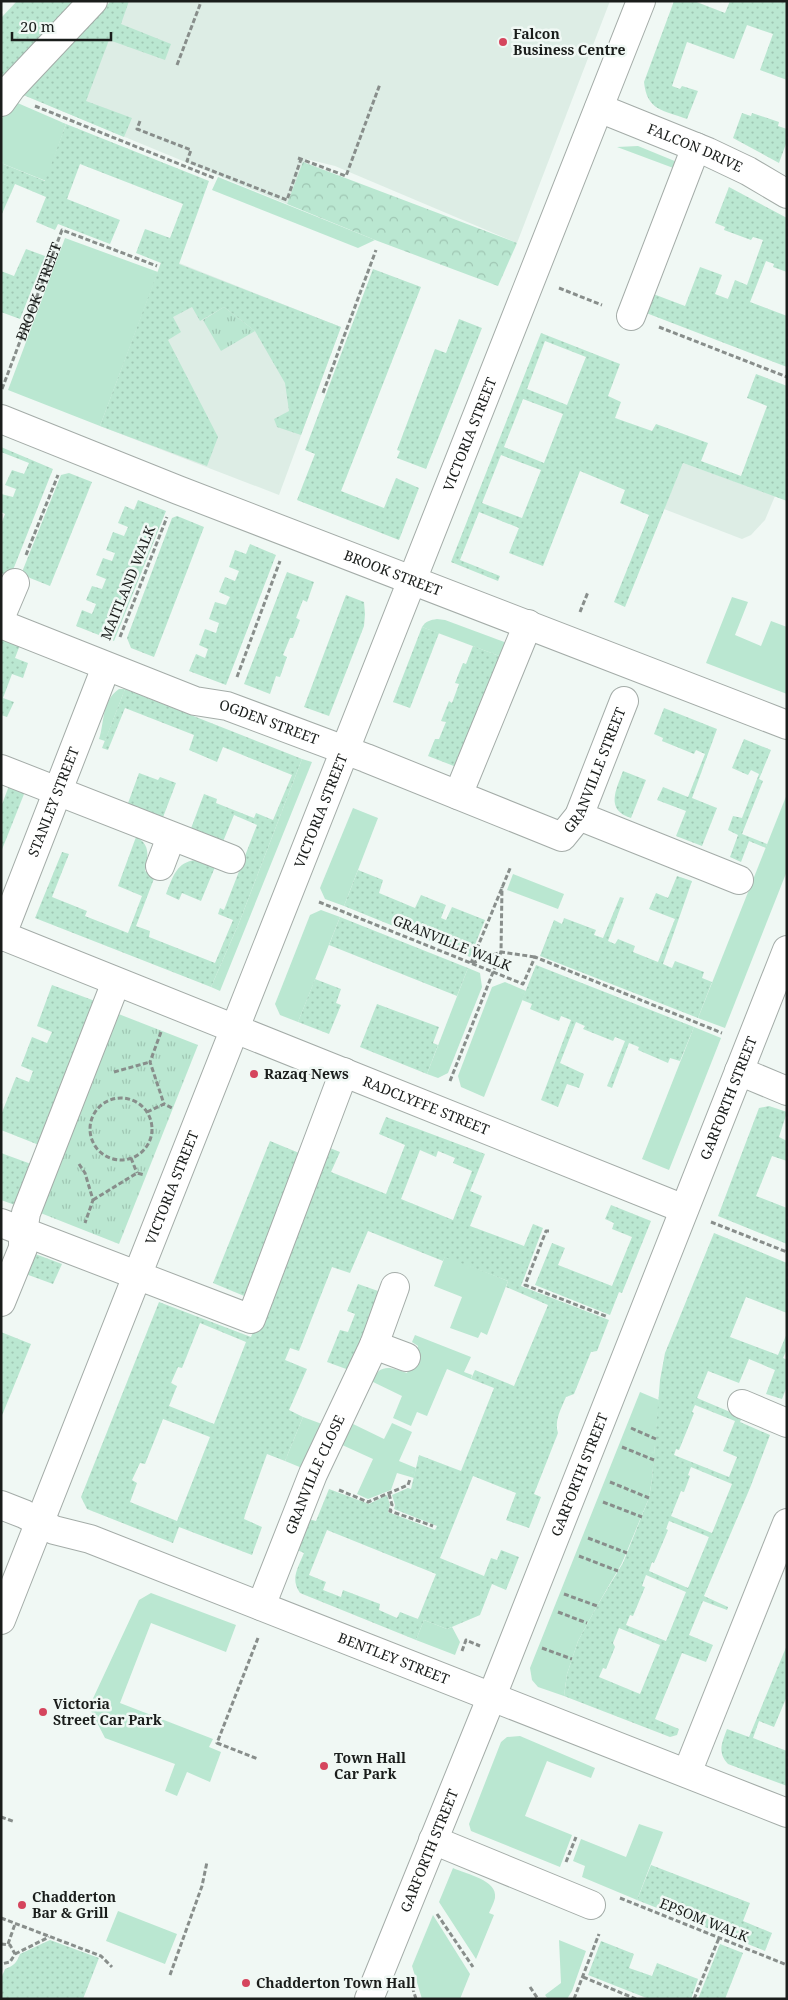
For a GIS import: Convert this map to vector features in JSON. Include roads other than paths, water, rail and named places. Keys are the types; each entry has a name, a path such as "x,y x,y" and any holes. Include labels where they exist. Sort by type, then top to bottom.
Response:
{"street":[{"path":"4,97 93,1"},
{"name":"VICTORIA STREET","path":"1,1620 641,1"},
{"name":"FALCON DRIVE","path":"598,108 696,147 748,172 787,194"},
{"path":"631,316 696,147"},
{"name":"BROOK STREET","path":"1,419 178,490 787,725"},
{"path":"1,616 15,583"},
{"name":"OGDEN STREET","path":"1,624 195,701 227,706 346,751 562,837"},
{"path":"458,795 528,624"},
{"name":"STANLEY STREET","path":"1,936 106,667"},
{"name":"GRANVILLE STREET","path":"562,837 579,816 624,701"},
{"path":"1,769 231,859"},
{"path":"579,816 739,880"},
{"path":"160,866 172,837"},
{"name":"RADCLYFFE STREET","path":"1,936 684,1209"},
{"name":"GARFORTH STREET","path":"369,1999 492,1696 787,950"},
{"path":"12,1227 26,1213 116,982"},
{"path":"739,1071 787,1091"},
{"path":"12,1227 250,1319 344,1072"},
{"path":"1,1302 23,1248 12,1227"},
{"name":"GRANVILLE CLOSE","path":"261,1618 310,1479 374,1345 394,1287"},
{"path":"374,1345 406,1357"},
{"path":"742,1404 787,1422"},
{"name":"BENTLEY STREET","path":"1,1505 54,1530 90,1539 261,1618 492,1696 787,1814"},
{"path":"688,1773 787,1522"},
{"path":"433,1840 602,1909"}],"place":[{"name":"Falcon Business Centre","path":"503,42"},
{"name":"Razaq News","path":"254,1074"},
{"name":"Victoria Street Car Park","path":"43,1712"},
{"name":"Town Hall Car Park","path":"324,1766"},
{"name":"Chadderton Bar & Grill","path":"22,1905"},
{"name":"Chadderton Town Hall","path":"246,1983"}]}
